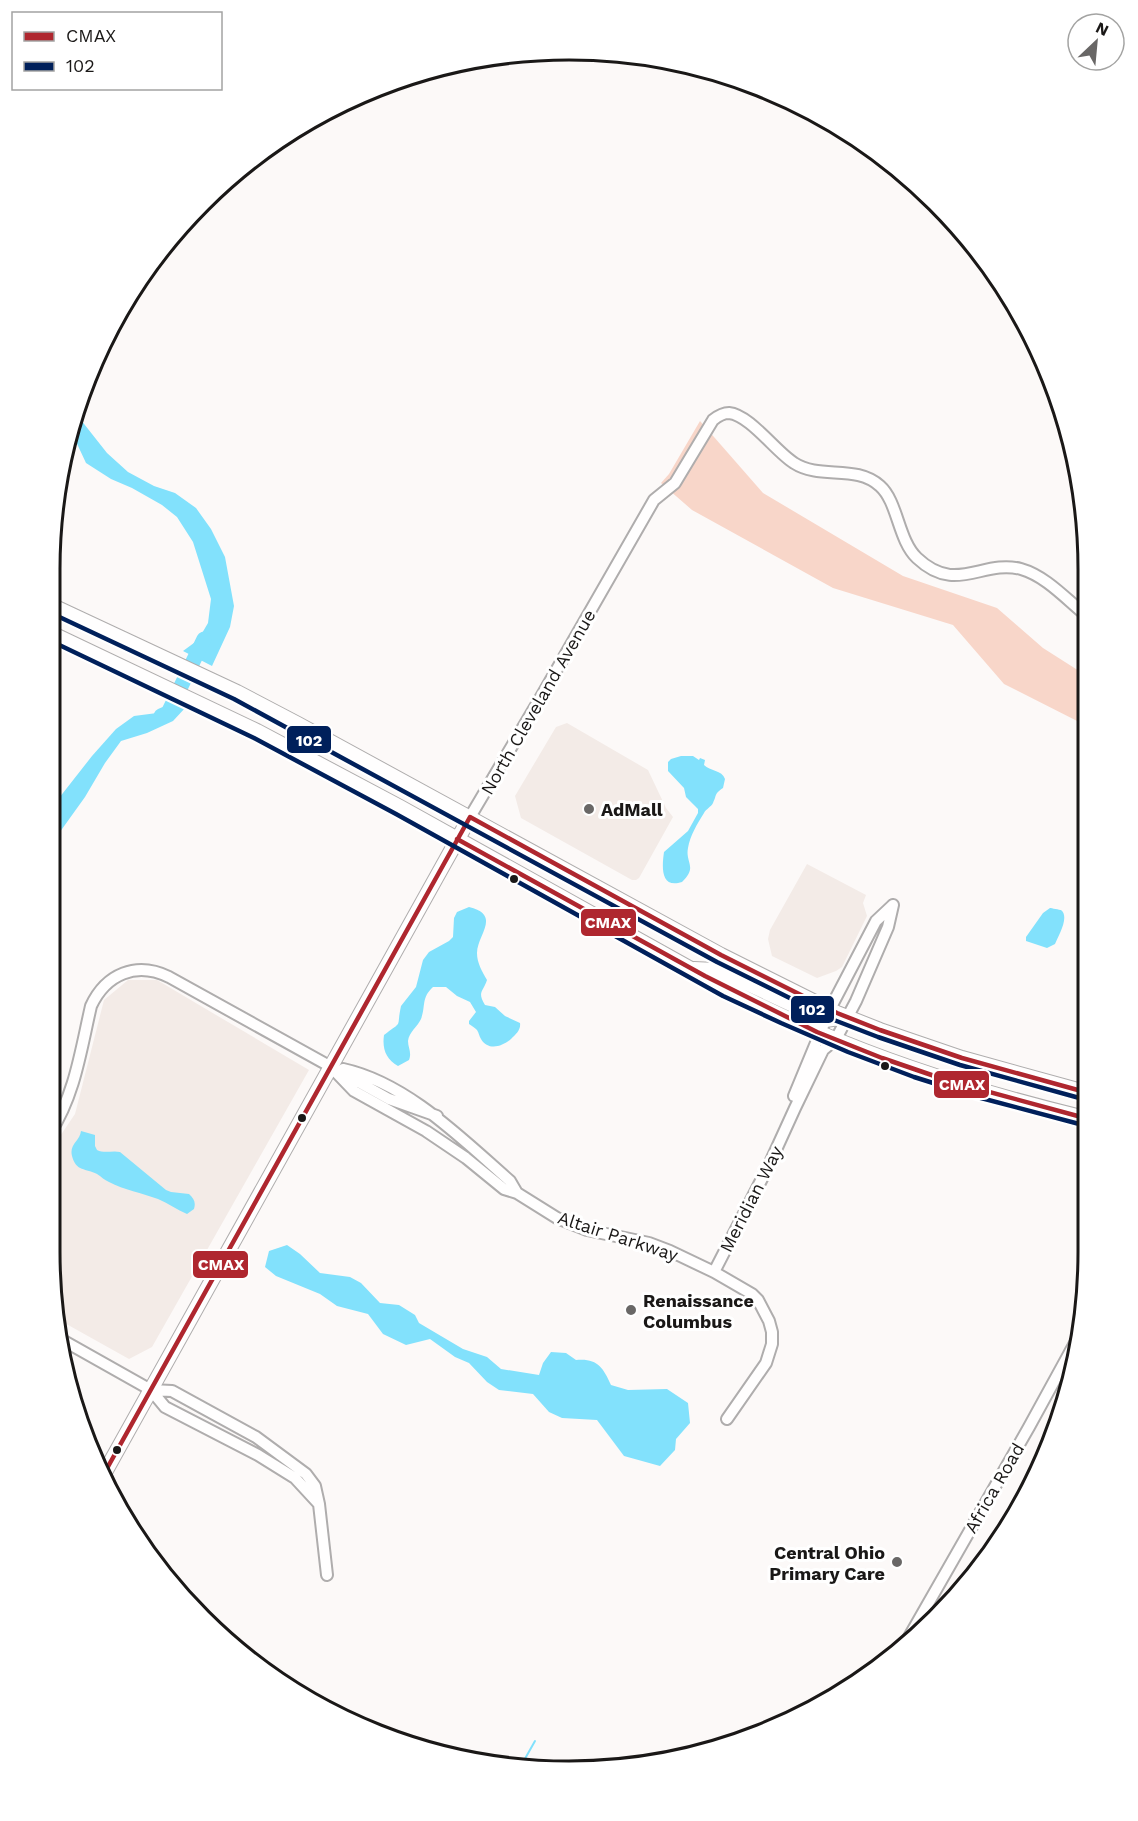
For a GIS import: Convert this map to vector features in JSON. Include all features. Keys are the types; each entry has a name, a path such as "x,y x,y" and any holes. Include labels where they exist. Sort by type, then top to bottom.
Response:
{"main road":[{"path":"60,609 218,683 298,724 721,956 825,1020 836,1039 958,1084 1078,1116"},
{"path":"60,637 257,731 692,969 715,970 727,974 825,1020 847,1017 962,1058 1078,1090"},
{"name":"North Cleveland Avenue","path":"108,1467 470,817"}],"street":[{"name":"North Cleveland Avenue","path":"470,817 654,500 675,483 713,420 721,414 730,413 751,425 794,463 811,470 854,473 871,479 882,487 903,536 914,555 935,572 961,575 1000,568 1019,568 1047,582 1078,608"},
{"name":"Meridian Way","path":"714,1272 769,1165 824,1050 836,1039 856,1001 882,944 893,905 876,921 825,1020 792,1101 787,1125"},
{"path":"60,1116 69,1094 91,1006 103,986 119,974 132,971 142,970 163,974 331,1066"},
{"name":"Altair Parkway","path":"331,1066 363,1073 436,1116 510,1181 517,1194"},
{"name":"Altair Parkway","path":"331,1066 354,1091 426,1131 466,1158 504,1189 517,1194 557,1218 587,1230 649,1243 670,1251 714,1272 752,1294 758,1300 769,1321 772,1344 766,1363 727,1419"},
{"path":"69,1344 151,1390 165,1407 258,1455 295,1478 320,1504"},
{"name":"Africa Road","path":"916,1624 1066,1359"},
{"path":"151,1390 172,1391 265,1444 306,1474 315,1486 320,1504 327,1575"}],"shaded area":[{"path":"700,421 763,493 903,576 997,608 1043,648 1078,670 1078,721 1004,684 953,625 833,588 692,510 661,483 669,474"},
{"path":"567,723 648,770 666,808 673,817 636,880 632,880 521,818 515,796 556,727"},
{"path":"807,864 866,895 863,903 867,916 842,967 817,978 772,956 768,939 770,930"},
{"path":"128,980 157,980 309,1070 152,1347 129,1359 65,1323 61,1285 60,1136 75,1114 104,1000"}],"water":[{"path":"82,421 107,453 128,472 154,486 175,493 196,508 211,529 225,557 234,606 230,627 212,666 183,651 198,640 208,623 211,599 193,542 177,517 162,505 111,479 86,463 76,442"},
{"path":"170,700 186,707 173,721 147,733 121,741 60,832 60,797 92,756 116,729 134,716 157,713"},
{"path":"681,756 693,756 699,760 700,758 705,760 704,765 721,774 725,779 723,788 717,793 690,839 688,853 690,869 687,877 682,882 675,883 670,882 664,875 664,852 688,831 698,813 698,809 686,797 684,788 668,771 668,762"},
{"path":"469,907 479,911 486,920 477,953 479,964 487,980 481,997 485,1005 495,1007 505,1016 520,1023 519,1030 504,1044 487,1045 477,1030 469,1024 476,1012 470,1002 457,996 446,987 433,987 425,999 421,1019 409,1038 409,1060 398,1066 390,1060 386,1053 384,1035 398,1024 401,1006 416,987 423,960 429,952 453,937 454,918 457,912"},
{"path":"1050,908 1061,910 1064,917 1055,944 1047,948 1026,941 1026,937 1043,913"},
{"path":"81,1131 95,1135 97,1150 120,1152 166,1190 189,1194 195,1204 194,1209 187,1214 158,1199 107,1181 76,1165 71,1152"},
{"path":"287,1245 320,1273 350,1277 361,1283 380,1303 399,1305 415,1315 419,1323 463,1349 487,1357 501,1369 539,1375 543,1363 551,1352 566,1353 576,1360 594,1362 605,1373 611,1385 628,1390 667,1389 688,1403 690,1423 676,1439 675,1450 660,1466 624,1456 597,1420 562,1418 549,1412 533,1394 499,1390 487,1382 469,1363 455,1357 430,1339 406,1345 383,1334 368,1314 337,1306 320,1294 276,1276 265,1267 269,1251"}],"waterway":[{"path":"161,716 168,713 204,639"},
{"path":"525,1759 535,1741"}],"transit line":[{"name":"102","path":"60,617 234,699 717,962 834,1020 960,1065 1078,1098"},
{"name":"102","path":"60,645 254,738 396,814 723,996 848,1052 914,1077 981,1098 1078,1124"},
{"name":"CMAX","path":"108,1467 470,817 721,955 837,1013 962,1058 1078,1090"},
{"name":"CMAX","path":"457,839 705,976 817,1032 949,1081 1078,1116"}],"place":[{"name":"AdMall","path":"589,809"},
{"name":"Renaissance Columbus","path":"631,1310"},
{"name":"Central Ohio Primary Care","path":"897,1562"}]}
